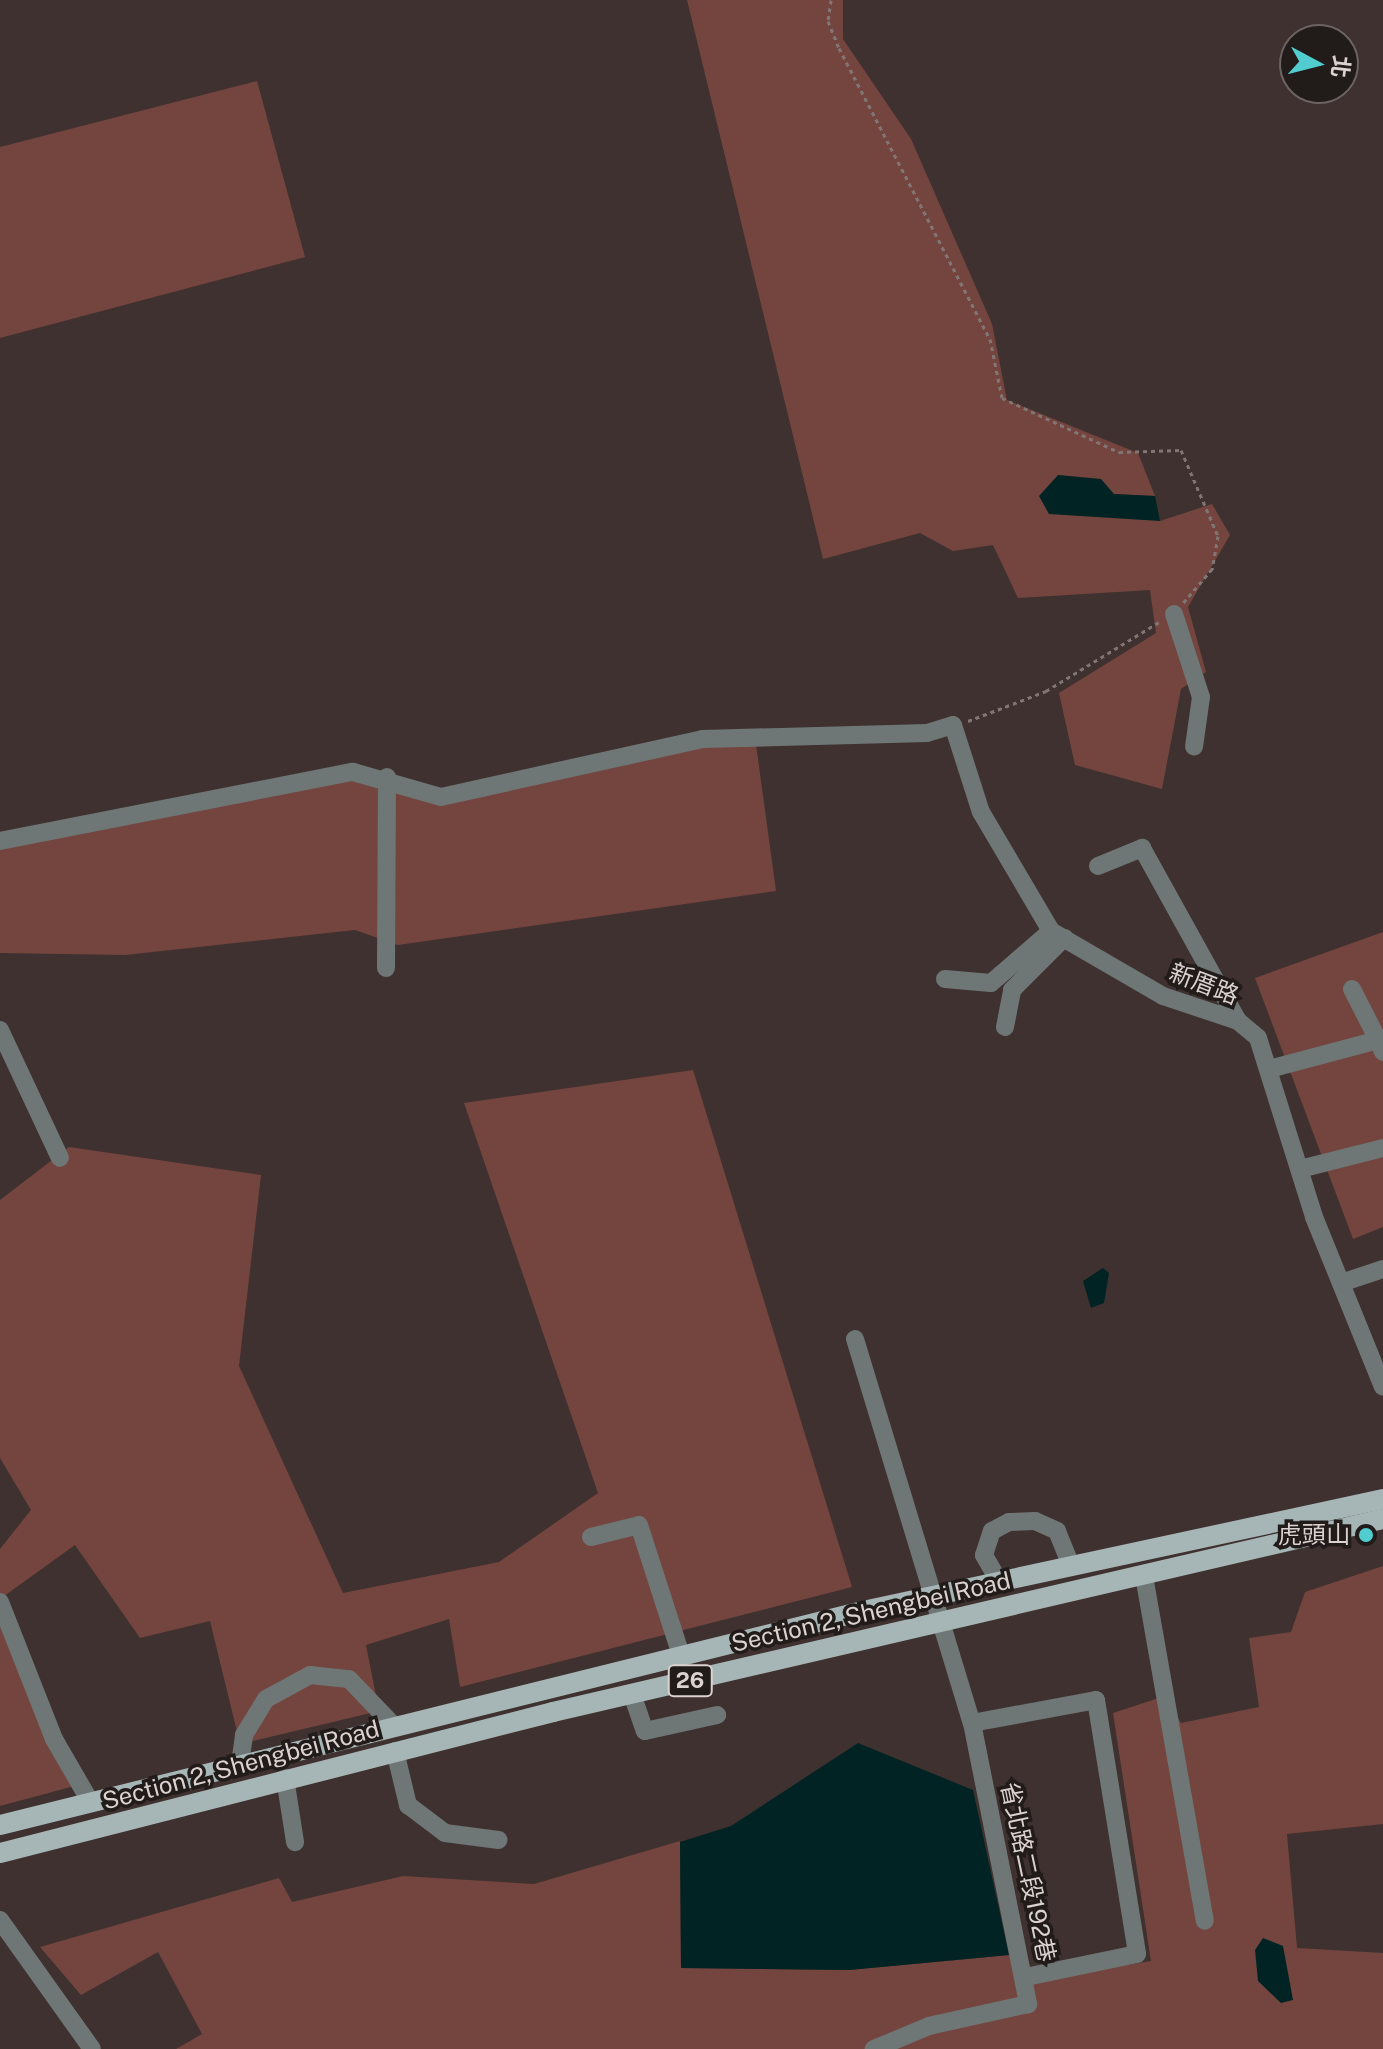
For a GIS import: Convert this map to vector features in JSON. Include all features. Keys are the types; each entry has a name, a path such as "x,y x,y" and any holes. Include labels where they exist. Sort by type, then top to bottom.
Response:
{"main road":[{"name":"Section 2, Shengbei Road","path":"0,1825 392,1724 681,1655 1383,1499"},
{"name":"Section 2, Shengbei Road","path":"0,1853 395,1751 1383,1519"}],"street":[{"path":"1174,614 1201,697 1194,747"},
{"path":"0,841 353,772 387,777 441,797 702,739 927,733 953,725"},
{"name":"新厝路","path":"953,725 981,812 1057,935 1163,996 1238,1021 1273,1068 1300,1169 1382,1380"},
{"path":"386,968 387,777"},
{"path":"1098,866 1142,848 1238,1021"},
{"path":"945,979 991,983 1057,935"},
{"path":"1005,1027 1012,990 1057,935"},
{"path":"1273,1068 1381,1046 1352,989"},
{"path":"0,1030 60,1158"},
{"path":"1300,1169 1383,1148"},
{"path":"1344,1282 1383,1269"},
{"name":"省北路二段192巷","path":"855,1339 936,1596 972,1723 1026,1977 1028,2004 929,2026 874,2049"},
{"path":"1000,1583 984,1555 992,1531 1009,1522 1035,1521 1057,1531 1071,1566"},
{"path":"591,1537 639,1525 681,1655"},
{"path":"1144,1576 1205,1921"},
{"path":"0,1602 54,1739 91,1803"},
{"path":"240,1764 244,1735 266,1699 310,1675 349,1679 392,1724"},
{"path":"632,1694 645,1731 717,1715"},
{"path":"972,1723 1096,1700 1137,1954 1026,1977"},
{"path":"395,1751 408,1805 445,1833 499,1840"},
{"path":"285,1778 295,1842"},
{"path":"0,1920 92,2049"}],"path":[{"path":"831,0 828,21 839,48 990,339 1002,398 1119,452 1181,450 1218,536 1212,569 1174,614 1046,691 953,725"}],"shaded area":[{"path":"687,0 843,0 843,39 911,139 992,324 1007,400 1138,453 1155,496 1114,494 1058,476 1160,521 1212,504 1230,535 1188,607 1206,672 1181,689 1162,789 1075,765 1059,693 1156,633 1150,590 1018,598 993,545 953,551 920,533 823,559"},
{"path":"257,81 305,257 0,338 0,147"},
{"path":"755,737 776,891 398,945 355,930 125,955 0,953 0,844 367,775 430,796"},
{"path":"1383,932 1383,1227 1353,1239 1255,978"},
{"path":"693,1070 852,1587 460,1687 449,1619 366,1645 379,1711 240,1744 210,1621 140,1638 75,1545 0,1599 0,1549 31,1510 0,1458 0,1200 69,1147 261,1175 239,1366 343,1593 499,1562 598,1493 464,1103"},
{"path":"1383,1566 1383,1824 1287,1834 1297,1948 1383,1953 1383,2049 176,2049 202,2034 158,1952 81,1995 40,1947 279,1878 292,1902 403,1876 534,1884 680,1841 681,1968 849,1970 1009,1955 1033,1981 1151,1961 1113,1713 1165,1696 1181,1723 1259,1707 1249,1638 1291,1632 1305,1592"},
{"path":"0,1608 82,1784 0,1806"}],"water":[{"path":"1058,475 1101,479 1114,494 1155,496 1160,521 1049,514 1039,496"},
{"path":"1103,1268 1109,1273 1104,1303 1091,1308 1083,1281"},
{"path":"858,1743 973,1790 1009,1955 849,1970 681,1968 680,1842 731,1826"},
{"path":"1263,1938 1283,1946 1293,2000 1281,2003 1258,1981 1255,1950"}],"place":[{"name":"虎頭山","path":"1366,1535"}]}
